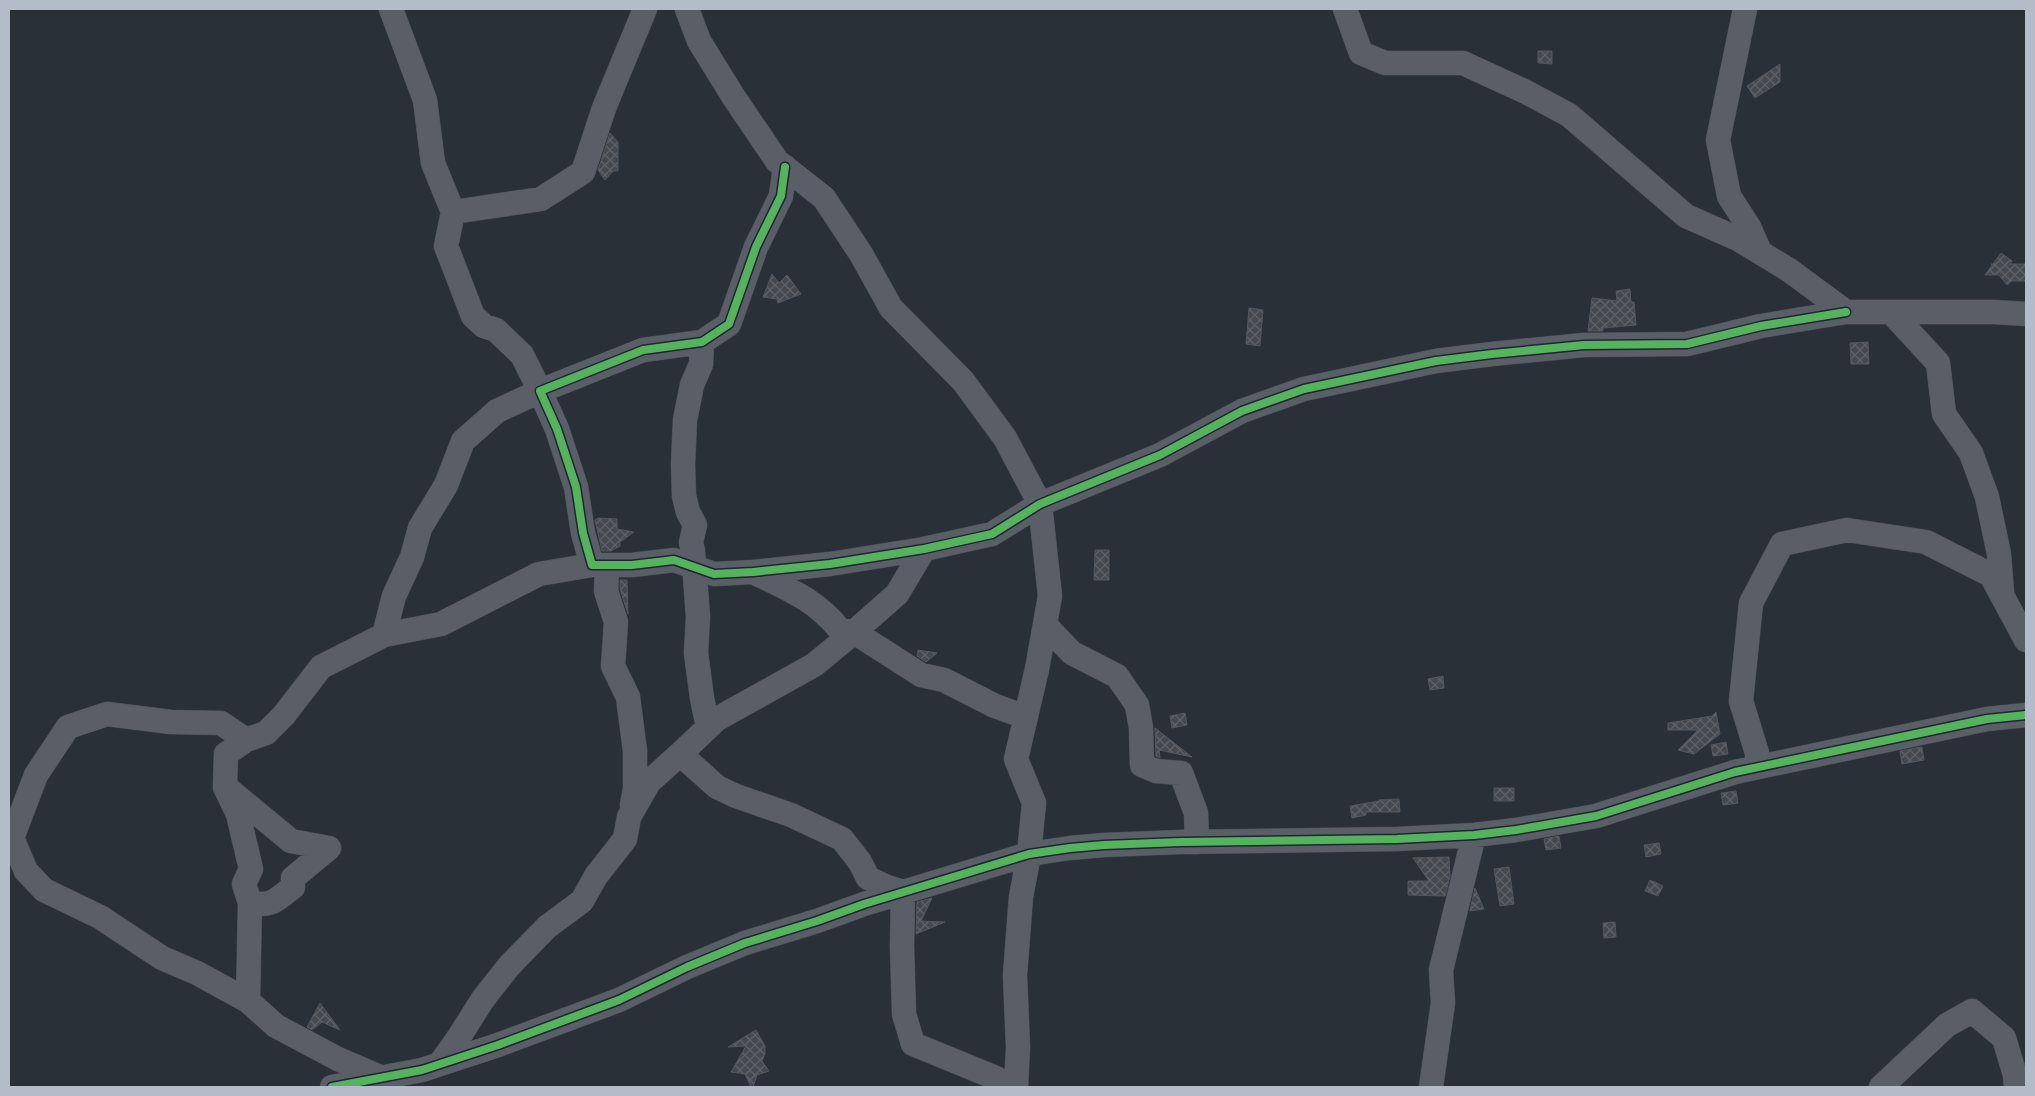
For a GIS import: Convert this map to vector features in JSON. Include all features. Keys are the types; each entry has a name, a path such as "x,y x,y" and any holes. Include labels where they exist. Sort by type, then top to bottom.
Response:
{"street":[{"path":"391,9 425,100 433,163 453,212 446,246 473,316 484,326 496,330 522,355 557,429 576,487 583,533 599,565 616,622 614,666 628,697 635,751 635,789 625,839 596,876 582,901 547,927 509,966 483,999 460,1037 440,1064"},
{"path":"453,212 541,199 582,172 604,108 645,9"},
{"path":"687,9 699,41 777,161 824,198 861,254 891,308 963,381 1005,438 1040,504 1050,596 1016,759 1034,803 1029,854 1021,897 1015,975 1018,1047 1016,1087"},
{"path":"1345,9 1361,53 1385,63 1463,63 1526,92 1569,115 1686,216 1738,239 1760,252 1789,270 1846,312"},
{"path":"1745,9 1718,140 1729,196 1749,227 1760,252"},
{"path":"384,636 394,596 412,557 420,528 446,485 463,441 497,411 540,391 643,350 702,342 728,324 756,247 781,196 785,167"},
{"path":"248,1001 250,903 244,884 250,869 238,814 225,787 226,754 246,740 266,732 284,715 321,667 384,636 441,624 539,574 599,565 632,565 674,560 714,574 753,572 830,564 924,549 992,534 1040,504 1160,456 1242,411 1304,389 1436,361 1584,345 1687,344 1761,326 1846,312 1994,312 2026,314"},
{"path":"1891,312 1938,363 1944,414 1971,453 1987,498 1999,554 2002,595"},
{"path":"702,342 701,364 692,385 685,420 683,464 684,496 688,512 695,525 691,542 698,617 696,654 708,727"},
{"path":"1757,767 1757,753 1741,701 1751,603 1782,544 1847,530 1926,542 1991,575 2026,640"},
{"path":"630,817 649,782 708,727 814,665 897,594 924,549"},
{"path":"753,572 797,592 830,618 840,630 854,632 921,675 944,680 995,706 1026,717"},
{"path":"1045,625 1072,653 1116,676 1137,705 1141,728 1142,765 1156,771 1180,773 1196,813 1197,842"},
{"path":"246,740 221,723 171,722 106,714 68,727 36,774 12,838 26,871 44,890 100,917 162,958 197,973 248,1001 276,1026 338,1059 380,1077"},
{"path":"332,1087 422,1070 440,1064 619,1000 687,966 745,942 1029,854 1070,848 1197,842 1397,839 1474,835 1541,826 1596,816 1716,777 1757,767 1988,719 2026,715"},
{"path":"680,754 717,787 736,796 792,815 842,839 860,862 868,878 903,892"},
{"path":"225,787 291,841 329,848 293,878 292,887 272,903 263,906 250,903"},
{"path":"1431,1087 1443,1003 1440,970 1474,835"},
{"path":"903,892 904,1014 913,1044 996,1078 999,1087"},
{"path":"1881,1087 1947,1026 1972,1011 2004,1038 2015,1075 2016,1087"}],"building":[{"path":"1538,51 1552,51 1552,64 1538,63"},
{"path":"1780,64 1780,82 1755,98 1747,86"},
{"path":"610,133 618,142 618,171 613,171 605,180 598,170"},
{"path":"2001,253 2012,261 2010,264 2026,264 2026,281 2012,281 2007,285 1999,275 1985,275 1991,264"},
{"path":"772,274 779,283 787,275 801,294 778,303 777,299 763,297"},
{"path":"1630,289 1631,302 1634,302 1636,325 1603,328 1603,331 1588,331 1592,298 1617,301 1616,291"},
{"path":"1249,308 1263,310 1260,346 1246,344"},
{"path":"1868,342 1869,364 1851,364 1850,343"},
{"path":"598,518 617,519 617,529 634,532 620,542 620,546 611,551 602,551 595,520"},
{"path":"1095,550 1109,550 1109,580 1094,580"},
{"path":"620,580 627,580 628,614 620,589"},
{"path":"918,650 937,653 926,662 917,656"},
{"path":"1443,676 1444,688 1430,690 1428,679"},
{"path":"1716,712 1720,734 1694,754 1678,750 1698,730 1668,730 1668,723 1712,716"},
{"path":"1185,713 1187,725 1172,728 1170,716"},
{"path":"1155,728 1192,757 1159,750 1160,758 1156,756"},
{"path":"1726,742 1728,754 1713,756 1711,745"},
{"path":"1922,747 1924,760 1902,764 1900,751"},
{"path":"1494,788 1514,788 1514,801 1494,801"},
{"path":"1736,791 1738,803 1723,805 1721,793"},
{"path":"1399,799 1400,812 1366,812 1366,815 1352,818 1350,806 1379,800"},
{"path":"1559,836 1561,848 1546,850 1544,839"},
{"path":"1659,843 1661,854 1646,857 1644,845"},
{"path":"1449,857 1450,876 1445,896 1408,895 1408,881 1429,881 1413,858"},
{"path":"1509,867 1514,904 1500,906 1494,869"},
{"path":"1650,880 1663,886 1658,896 1645,891"},
{"path":"1475,888 1484,909 1470,911 1470,910"},
{"path":"932,898 921,921 945,922 916,934 917,902"},
{"path":"1615,922 1616,937 1604,938 1603,923"},
{"path":"320,1003 340,1030 322,1022 312,1030 307,1027"},
{"path":"756,1030 765,1046 765,1054 762,1061 769,1071 757,1075 753,1087 751,1087 745,1074 731,1072 746,1046 728,1047"}],"cycle path":[{"path":"785,167 781,196 756,247 729,324 702,342 643,350 540,391 557,429 576,487 583,533 592,565 632,565 674,560 714,574 830,564 924,549 992,534 1040,504 1160,455 1242,411 1304,389 1436,361 1492,354 1584,345 1687,344 1761,326 1846,312"},
{"path":"332,1087 422,1070 498,1045 619,1000 687,967 745,943 817,921 864,904 1029,854 1104,845 1397,839 1474,835 1516,830 1596,816 1735,772 1987,719 2026,715"}]}
